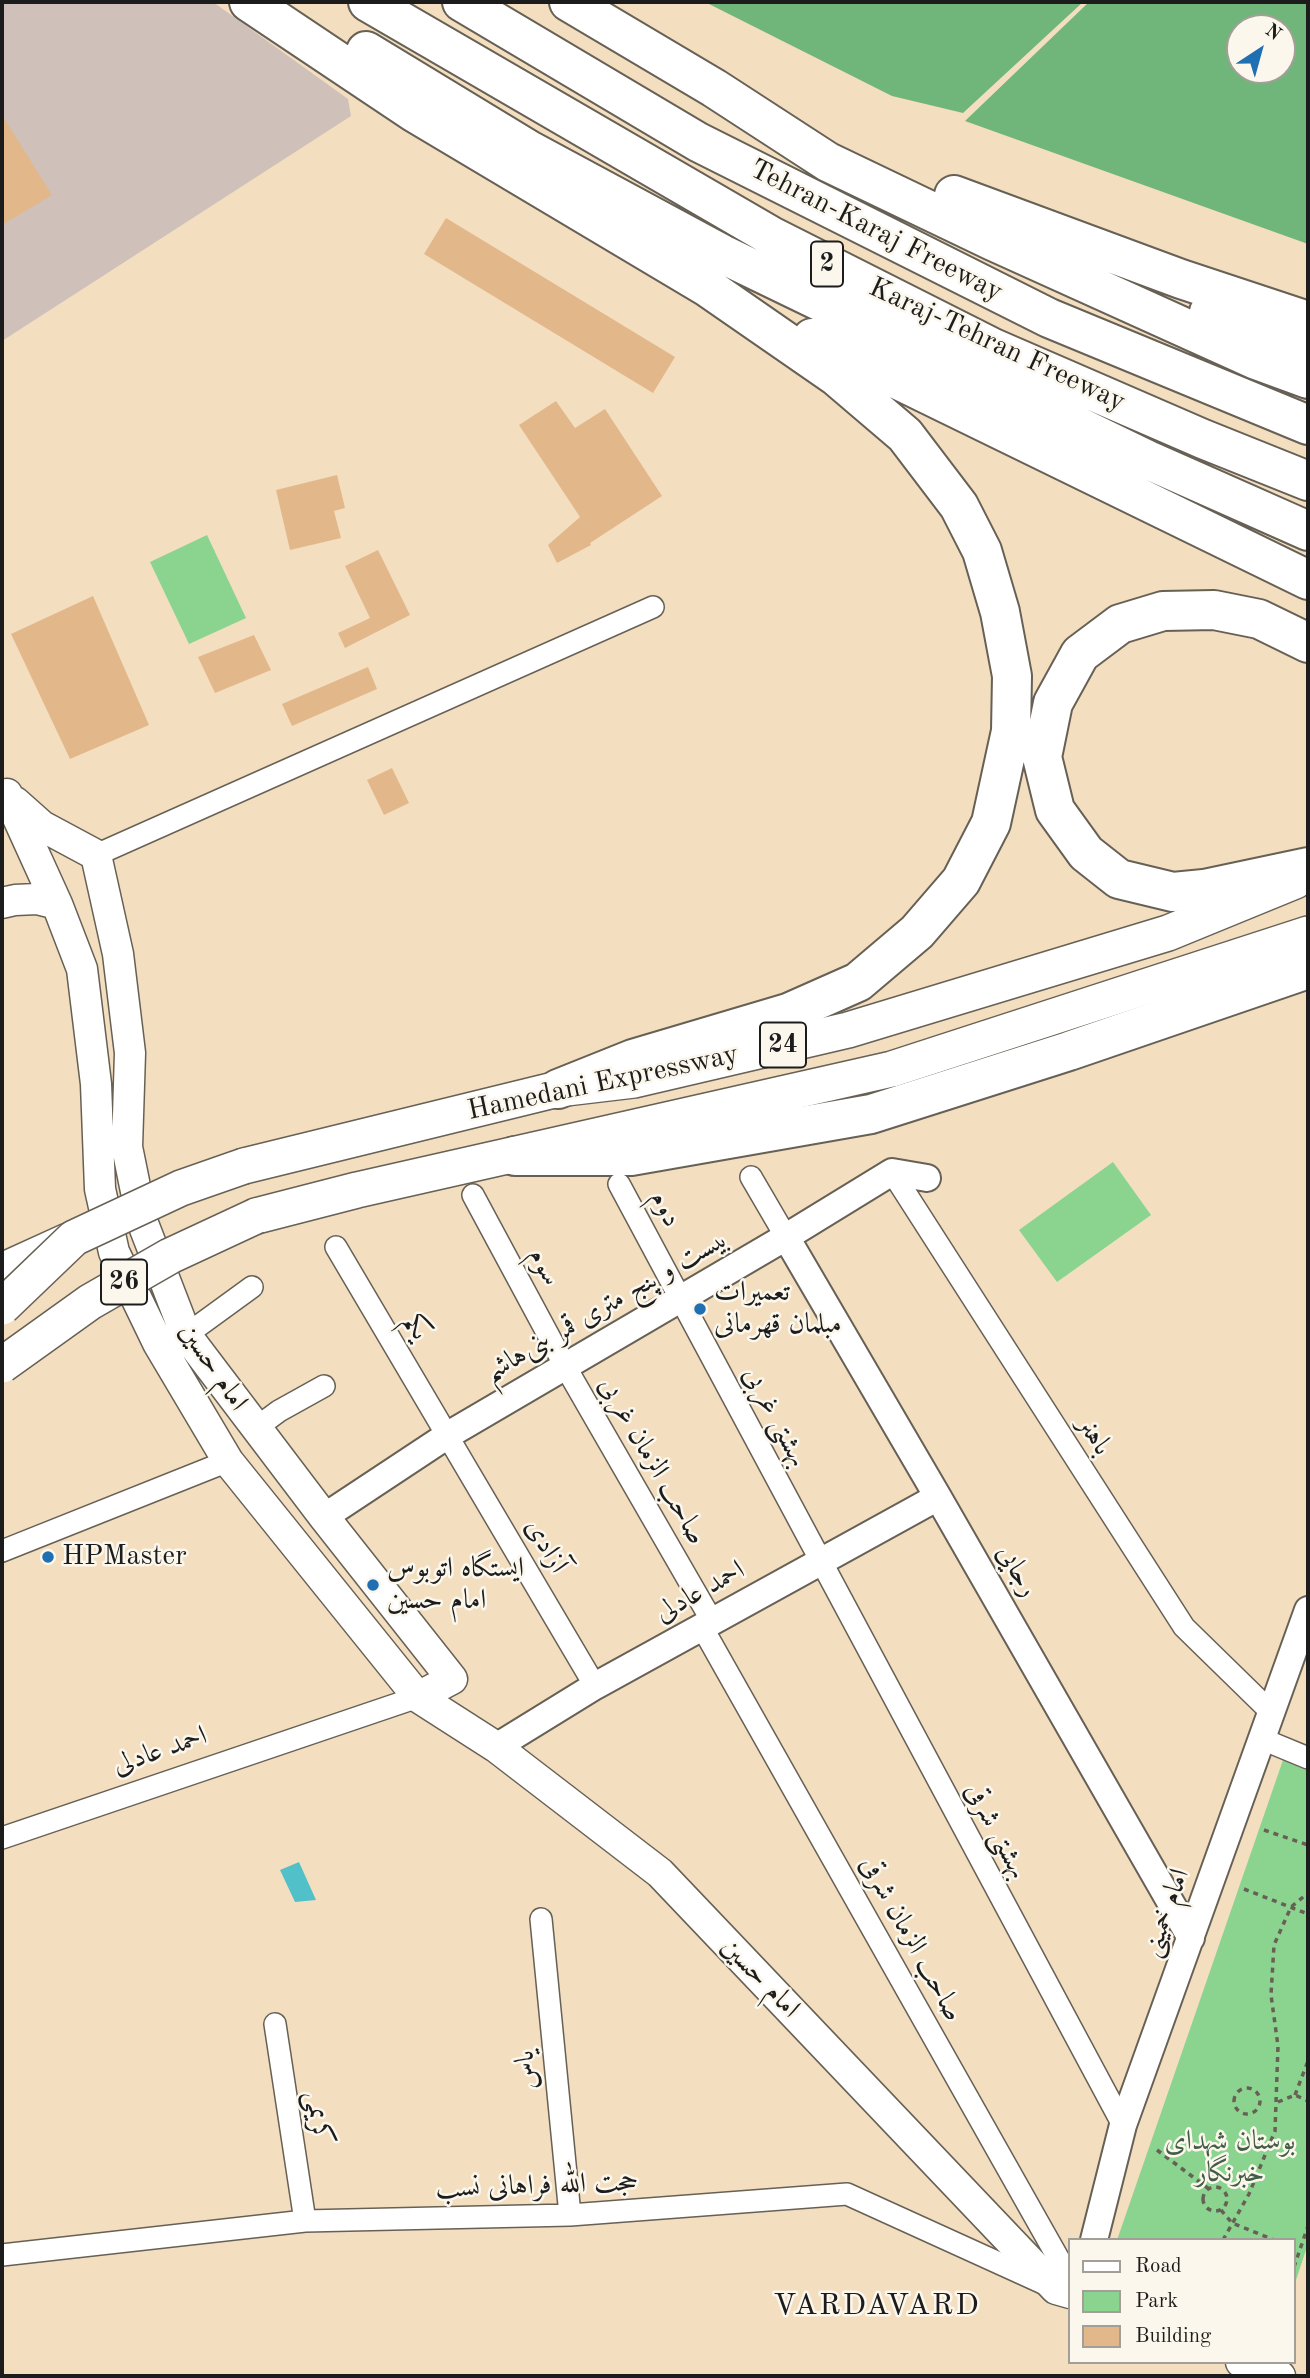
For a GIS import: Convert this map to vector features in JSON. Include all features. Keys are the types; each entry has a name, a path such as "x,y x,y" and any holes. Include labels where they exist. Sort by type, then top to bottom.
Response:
{"highway":[{"path":"249,2 415,113 707,287 837,377 905,435 959,506 982,551 1000,612 1012,676 1011,731 991,823 961,881 917,932 858,982 788,1013 633,1059 558,1089"},
{"path":"287,2 529,150 722,254 1135,454 1308,531"},
{"name":"Karaj-Tehran Freeway","path":"368,2 771,236 993,348 1203,439 1308,481"},
{"name":"Tehran-Karaj Freeway","path":"462,2 698,142 1037,312 1308,425"},
{"path":"569,2 715,88 828,162 993,241 1256,360 1308,379"},
{"path":"715,88 892,163 1158,293 1308,350"},
{"path":"954,195 1181,279 1308,321"},
{"path":"707,287 1308,580"},
{"path":"1308,631 1214,610 1163,611 1120,624 1080,654 1053,703 1042,758 1055,810 1086,853 1119,879 1173,892 1204,889 1308,867"},
{"path":"1259,619 1308,643"},
{"name":"Hamedani Expressway","path":"2,1307 74,1238 181,1188 244,1166 558,1089 634,1080 848,1030 1168,933 1308,876"},
{"name":"Hamedani Expressway","path":"2,1365 90,1302 170,1256 256,1216 892,1069 1308,934"},
{"path":"515,1156 631,1156 871,1114 1069,1051 1308,969"},
{"path":"2,1271 74,1238"}],"main road":[{"name":"امام حسین","path":"3,799 43,826 96,855 118,954 130,1053 127,1147 142,1221 186,1335 324,1517 453,1678 418,1697"},
{"name":"امام حسین","path":"3,799 57,904 82,969 96,1084 100,1189 114,1252 158,1343 229,1461 418,1697 496,1747 660,1873 1066,2287"},
{"path":"2,903 37,899 57,904"},
{"path":"1247,2364 1280,2376"}],"street":[{"path":"96,855 653,607"},
{"path":"892,1172 927,1178"},
{"name":"بیست و پنج متری قمر بنی‌هاشم","path":"324,1517 448,1435 892,1172"},
{"name":"باهنر","path":"892,1172 1184,1627 1271,1712"},
{"path":"751,1177 786,1237"},
{"name":"دوم","path":"619,1184 681,1298"},
{"name":"سوم","path":"473,1195 565,1366"},
{"name":"رجایی","path":"786,1237 1191,1938"},
{"name":"یکم","path":"336,1247 448,1435"},
{"path":"186,1335 252,1287"},
{"name":"بهشتی غربی","path":"681,1298 820,1563"},
{"name":"صاحب الزمان غربی","path":"565,1366 707,1624"},
{"path":"256,1428 279,1411 324,1386"},
{"name":"آزادی","path":"448,1435 595,1686"},
{"path":"2,1551 229,1461"},
{"name":"احمد عادلی","path":"496,1747 595,1686 938,1497"},
{"name":"بهشتی شرقی","path":"820,1563 1123,2125"},
{"name":"امام خمینی","path":"1095,2238 1123,2125 1271,1712 1302,1650 1308,1610"},
{"name":"صاحب الزمان شرقی","path":"707,1624 1066,2287"},
{"name":"احمد عادلی","path":"2,1838 418,1697"},
{"path":"1262,1738 1308,1758"},
{"name":"یاس","path":"541,1919 570,2215"},
{"name":"کریمی","path":"275,2024 305,2221"},
{"name":"حجت الله فراهانی نسب","path":"2,2255 305,2221 570,2215 847,2194 1066,2287"}],"path":[{"path":"1264,1830 1308,1845"},
{"path":"1244,1889 1308,1914"},
{"path":"1224,2238 1249,2194 1275,2131 1278,2046 1271,1995 1274,1945 1291,1907 1308,1893"},
{"path":"1295,2095 1308,2061"},
{"path":"1252,2088 1258,2094 1258,2108 1245,2114 1234,2104 1234,2097 1238,2090 1252,2088"},
{"path":"1276,2102 1295,2095 1308,2101"},
{"path":"1157,2150 1209,2189"},
{"path":"1218,2188 1225,2193 1227,2203 1221,2210 1212,2211 1204,2206 1203,2196 1209,2189 1218,2188"},
{"path":"1221,2210 1233,2223 1269,2238"},
{"path":"1296,2261 1308,2226"},
{"path":"1296,2249 1300,2250"}],"shaded area":[{"path":"2,2 213,2 348,99 351,116 2,341"}],"green space":[{"path":"705,2 1083,2 963,113 892,96"},
{"path":"1089,2 1308,2 1308,244 965,121"},
{"path":"207,535 246,618 189,644 150,562"},
{"path":"1113,1162 1151,1215 1057,1282 1019,1230"},
{"name":"بوستان شهدای خبرنگار","path":"1283,1760 1308,1771 1308,2244 1296,2280 1296,2238 1118,2238"}],"water":[{"path":"299,1862 316,1900 295,1902 280,1870"}],"building":[{"path":"2,115 52,195 2,225"},
{"path":"446,218 675,357 653,393 424,254"},
{"path":"556,401 575,428 605,409 662,496 590,543 591,545 557,563 548,545 580,517 519,425"},
{"path":"337,475 345,508 334,511 341,538 290,550 276,490"},
{"path":"378,550 410,615 345,648 338,633 370,618 345,566"},
{"path":"93,596 149,725 70,759 11,634"},
{"path":"254,635 271,670 215,693 198,657"},
{"path":"368,667 377,689 292,726 282,704"},
{"path":"392,768 409,803 384,815 367,780"}],"place":[{"name":"تعمیرات مبلمان قهرمانی","path":"700,1309"},
{"name":"HPMaster","path":"48,1557"},
{"name":"ایستگاه اتوبوس امام حسین","path":"373,1585"}],"district":[{"name":"VARDAVARD","path":"877,2306"}]}
